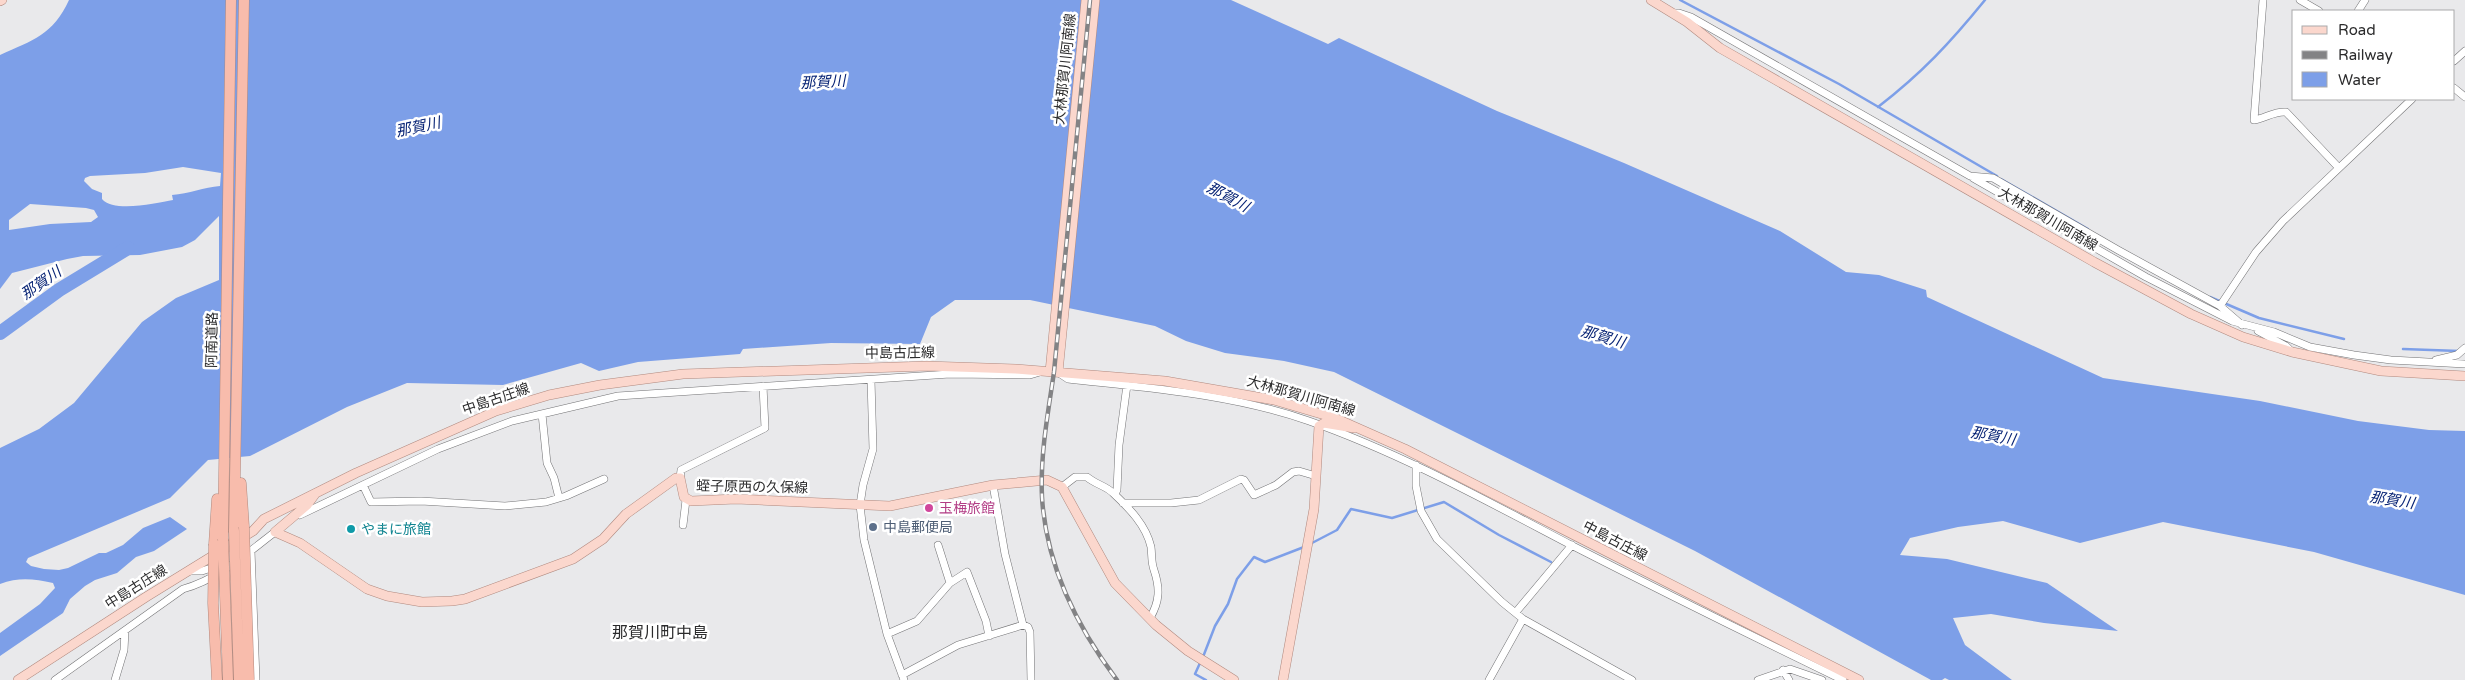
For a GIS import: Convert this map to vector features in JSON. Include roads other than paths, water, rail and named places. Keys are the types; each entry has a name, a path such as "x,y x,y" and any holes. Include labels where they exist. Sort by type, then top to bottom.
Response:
{"highway":[{"name":"阿南道路","path":"228,680 223,582 224,388 231,0"},
{"name":"阿南道路","path":"239,680 234,540 244,0"},
{"path":"237,387 249,680"},
{"path":"217,680 213,603 214,544 224,388"}],"main road":[{"name":"大林那賀川阿南線","path":"1053,371 1086,0"},
{"name":"大林那賀川阿南線","path":"1053,371 1095,0"},
{"name":"大林那賀川阿南線","path":"1656,1 1720,48 1821,104 2094,262 2200,318 2243,337 2292,352 2381,371 2465,376"},
{"name":"中島古庄線","path":"18,680 253,531 264,519 318,490 496,411 549,395 600,385 683,374 927,366 1053,371"},
{"name":"大林那賀川阿南線","path":"1053,371 1165,381 1222,389 1274,400 1359,427"},
{"name":"大林那賀川阿南線","path":"1283,680 1310,533 1319,426 1324,423 1349,429 1359,427"},
{"name":"中島古庄線","path":"1359,427 1859,680"},
{"name":"蛭子原西の久保線","path":"278,528 367,589 387,596 422,602 452,602 465,599 573,559 603,539 626,514 676,478 680,478 686,500 736,499 860,505 906,504 993,485 1047,480 1062,487"},
{"path":"1062,487 1110,576 1150,618 1188,651 1234,680"},
{"path":"278,528 307,504 318,490"}],"street":[{"path":"2263,0 2254,120 2263,119 2278,111 2286,112 2339,168"},
{"path":"2300,0 2318,10"},
{"path":"1673,13 1691,17 2146,277 2242,325 2274,332 2310,347 2391,360 2465,364"},
{"path":"2455,60 2465,50"},
{"path":"2455,89 2465,97"},
{"path":"2220,306 2256,252 2283,222 2411,100"},
{"path":"1970,176 1993,178 2220,306 2242,325"},
{"path":"2251,327 2286,346 2292,352"},
{"path":"2432,362 2457,355 2465,348"},
{"path":"55,680 183,589 203,584 251,551 278,528 320,504 438,449 512,422 618,396 950,374 1030,376 1053,371 1068,379 1127,385 1257,406 1355,437 1416,465 1843,680"},
{"path":"871,380 873,449 860,505 864,540 887,634 903,677 958,645 1024,625"},
{"path":"1115,494 1117,490 1120,436 1127,385"},
{"path":"680,478 681,470 765,428 763,386"},
{"path":"542,414 547,464 554,478 559,498"},
{"path":"1416,465 1416,486 1421,510 1437,540 1523,619 1632,680"},
{"path":"1123,503 1171,503 1199,500 1242,479 1254,495 1276,485 1293,472 1298,471 1316,476"},
{"path":"1062,487 1075,477 1087,477 1115,494 1140,522 1150,545 1153,570 1159,590 1150,618"},
{"path":"362,485 371,502 473,503 495,507 546,502 604,479"},
{"path":"993,485 1005,554 1024,625 1028,626 1030,632 1031,680"},
{"path":"683,525 686,500"},
{"path":"938,545 950,583"},
{"path":"1516,612 1572,545"},
{"path":"251,551 256,680"},
{"path":"188,571 202,570 241,558"},
{"path":"887,634 917,621 950,583 967,572 986,621 989,636"},
{"path":"1489,680 1523,619"},
{"path":"115,680 124,650 125,631"},
{"path":"1758,680 1790,669 1822,680"},
{"path":"1783,670 1789,680"}],"water":[{"path":"69,0 1231,0 1328,44 1339,38 1497,111 1624,163 1780,231 1846,272 1879,275 1926,290 1927,297 2103,378 2260,401 2358,421 2429,430 2465,431 2465,595 2314,552 2163,522 2080,543 2003,521 1958,527 1910,538 1900,555 1947,559 2047,583 2118,631 2044,623 1991,614 1953,618 1965,645 2012,680 1949,680 1945,678 1942,680 1931,680 1695,551 1334,372 1284,361 1225,353 1186,341 1155,326 1030,300 955,300 931,317 920,344 831,343 743,349 740,354 638,362 599,371 581,363 503,385 407,383 347,407 250,456 208,460 170,498 28,558 26,562 31,566 59,570 123,545 143,528 170,517 187,529 154,551 136,557 117,573 95,580 85,586 70,599 63,613 0,656 0,633 40,604 55,588 53,583 33,580 14,580 0,584 0,448 39,429 74,403 142,322 176,298 219,280 219,216 195,240 182,247 140,255 83,256 67,259 12,273 0,289 0,55 41,35 49,29 63,12","holes":["183,167 221,173 220,186 172,195 173,200 147,205 126,206 108,203 102,199 102,193 92,189 84,181 85,178 90,176 145,173","30,204 86,208 94,210 98,217 91,222 50,224 9,230 9,220"]}],"waterway":[{"path":"1680,0 1839,84 1997,176"},
{"path":"1878,107 1935,57 1985,0"},
{"path":"2001,179 2088,229"},
{"name":"那賀川","path":"0,333 59,290 128,248"},
{"path":"2210,297 2259,318 2344,339"},
{"path":"2403,349 2459,351"},
{"path":"1312,543 1337,530 1351,509 1392,518 1444,502 1499,535 1551,562"},
{"path":"1203,657 1215,626 1228,604 1237,579 1254,557 1265,562 1304,547"},
{"path":"1200,663 1195,674 1206,680"}],"railway":[{"path":"1090,0 1054,372 1043,450 1042,497 1050,547 1066,594 1089,639 1117,680"}],"place":[{"name":"玉梅旅館","path":"929,508"},
{"name":"中島郵便局","path":"873,527"},
{"name":"やまに旅館","path":"351,529"}],"district":[{"name":"那賀川町中島","path":"660,633"}]}
